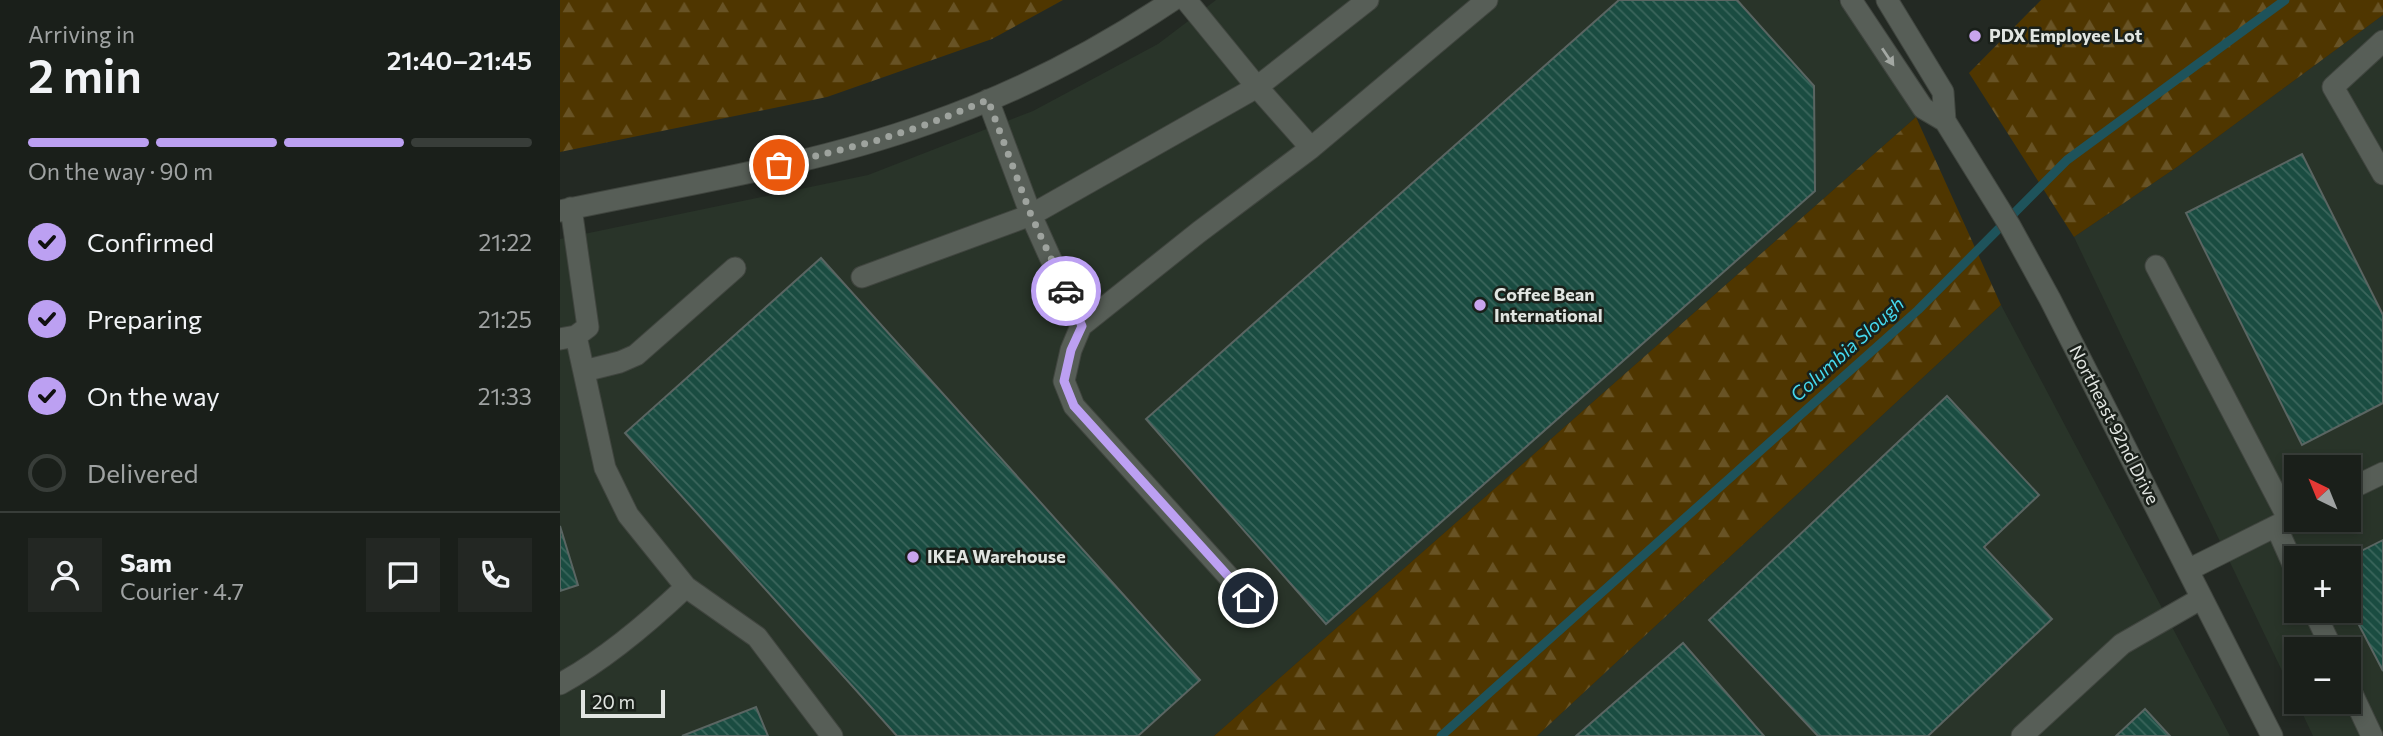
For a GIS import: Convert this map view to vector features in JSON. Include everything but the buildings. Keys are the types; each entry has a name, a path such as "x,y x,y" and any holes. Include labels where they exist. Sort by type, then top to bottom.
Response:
{"street":[{"path":"832,736 757,637 686,587 628,515 605,468 584,371 568,338 588,327 566,210 779,165 872,142 928,124 1052,71 1116,37 1173,0"},
{"path":"1186,0 1311,148"},
{"path":"862,277 1031,215 1257,87 1368,0"},
{"path":"1248,598 1074,406 1064,381 1071,350 1082,326 1199,232 1311,148 1487,0"},
{"name":"Northeast 92nd Drive","path":"1851,0 1923,108 1945,121 1962,146 2050,299 2272,736"},
{"name":"Northeast 92nd Drive","path":"1886,0 1943,92 1945,121"},
{"path":"2383,41 2333,87 2383,174"},
{"path":"988,100 1031,215 1082,326"},
{"path":"2156,266 2284,515"},
{"path":"584,371 636,355 735,268"},
{"path":"2361,484 2383,473"},
{"path":"2188,570 2284,522"},
{"path":"560,684 584,671 659,612 686,587"},
{"path":"2022,736 2122,644 2202,598"},
{"path":"2361,713 2372,736"}],"shaded area":[{"path":"1216,0 1838,0 1916,117 1214,736 560,736 560,239 868,175 1033,111 1158,44"},
{"path":"2383,15 2383,736 2313,736 2303,714 2361,714 2361,637 2284,637 2284,675 2074,237 2177,167"},
{"path":"2001,305 2230,736 1537,736"}],"green space":[{"path":"560,0 1063,0 992,39 827,97 560,152"},
{"path":"2041,0 2383,0 2383,15 2177,167 2074,237 1969,73"},
{"path":"1916,117 2001,305 1537,736 1214,736"}],"waterway":[{"name":"Columbia Slough","path":"1441,736 1918,310 2067,160 2285,0"}],"way so far":[{"path":"779,165 872,142 928,124 988,100 1031,215 1066,291"}],"place":[{"name":"PDX Employee Lot","path":"1975,36"},
{"name":"Coffee Bean International","path":"1480,305"},
{"name":"IKEA Warehouse","path":"913,557"}],"route":[{"path":"1066,291 1082,326 1071,350 1064,381 1074,406 1248,598"}]}
